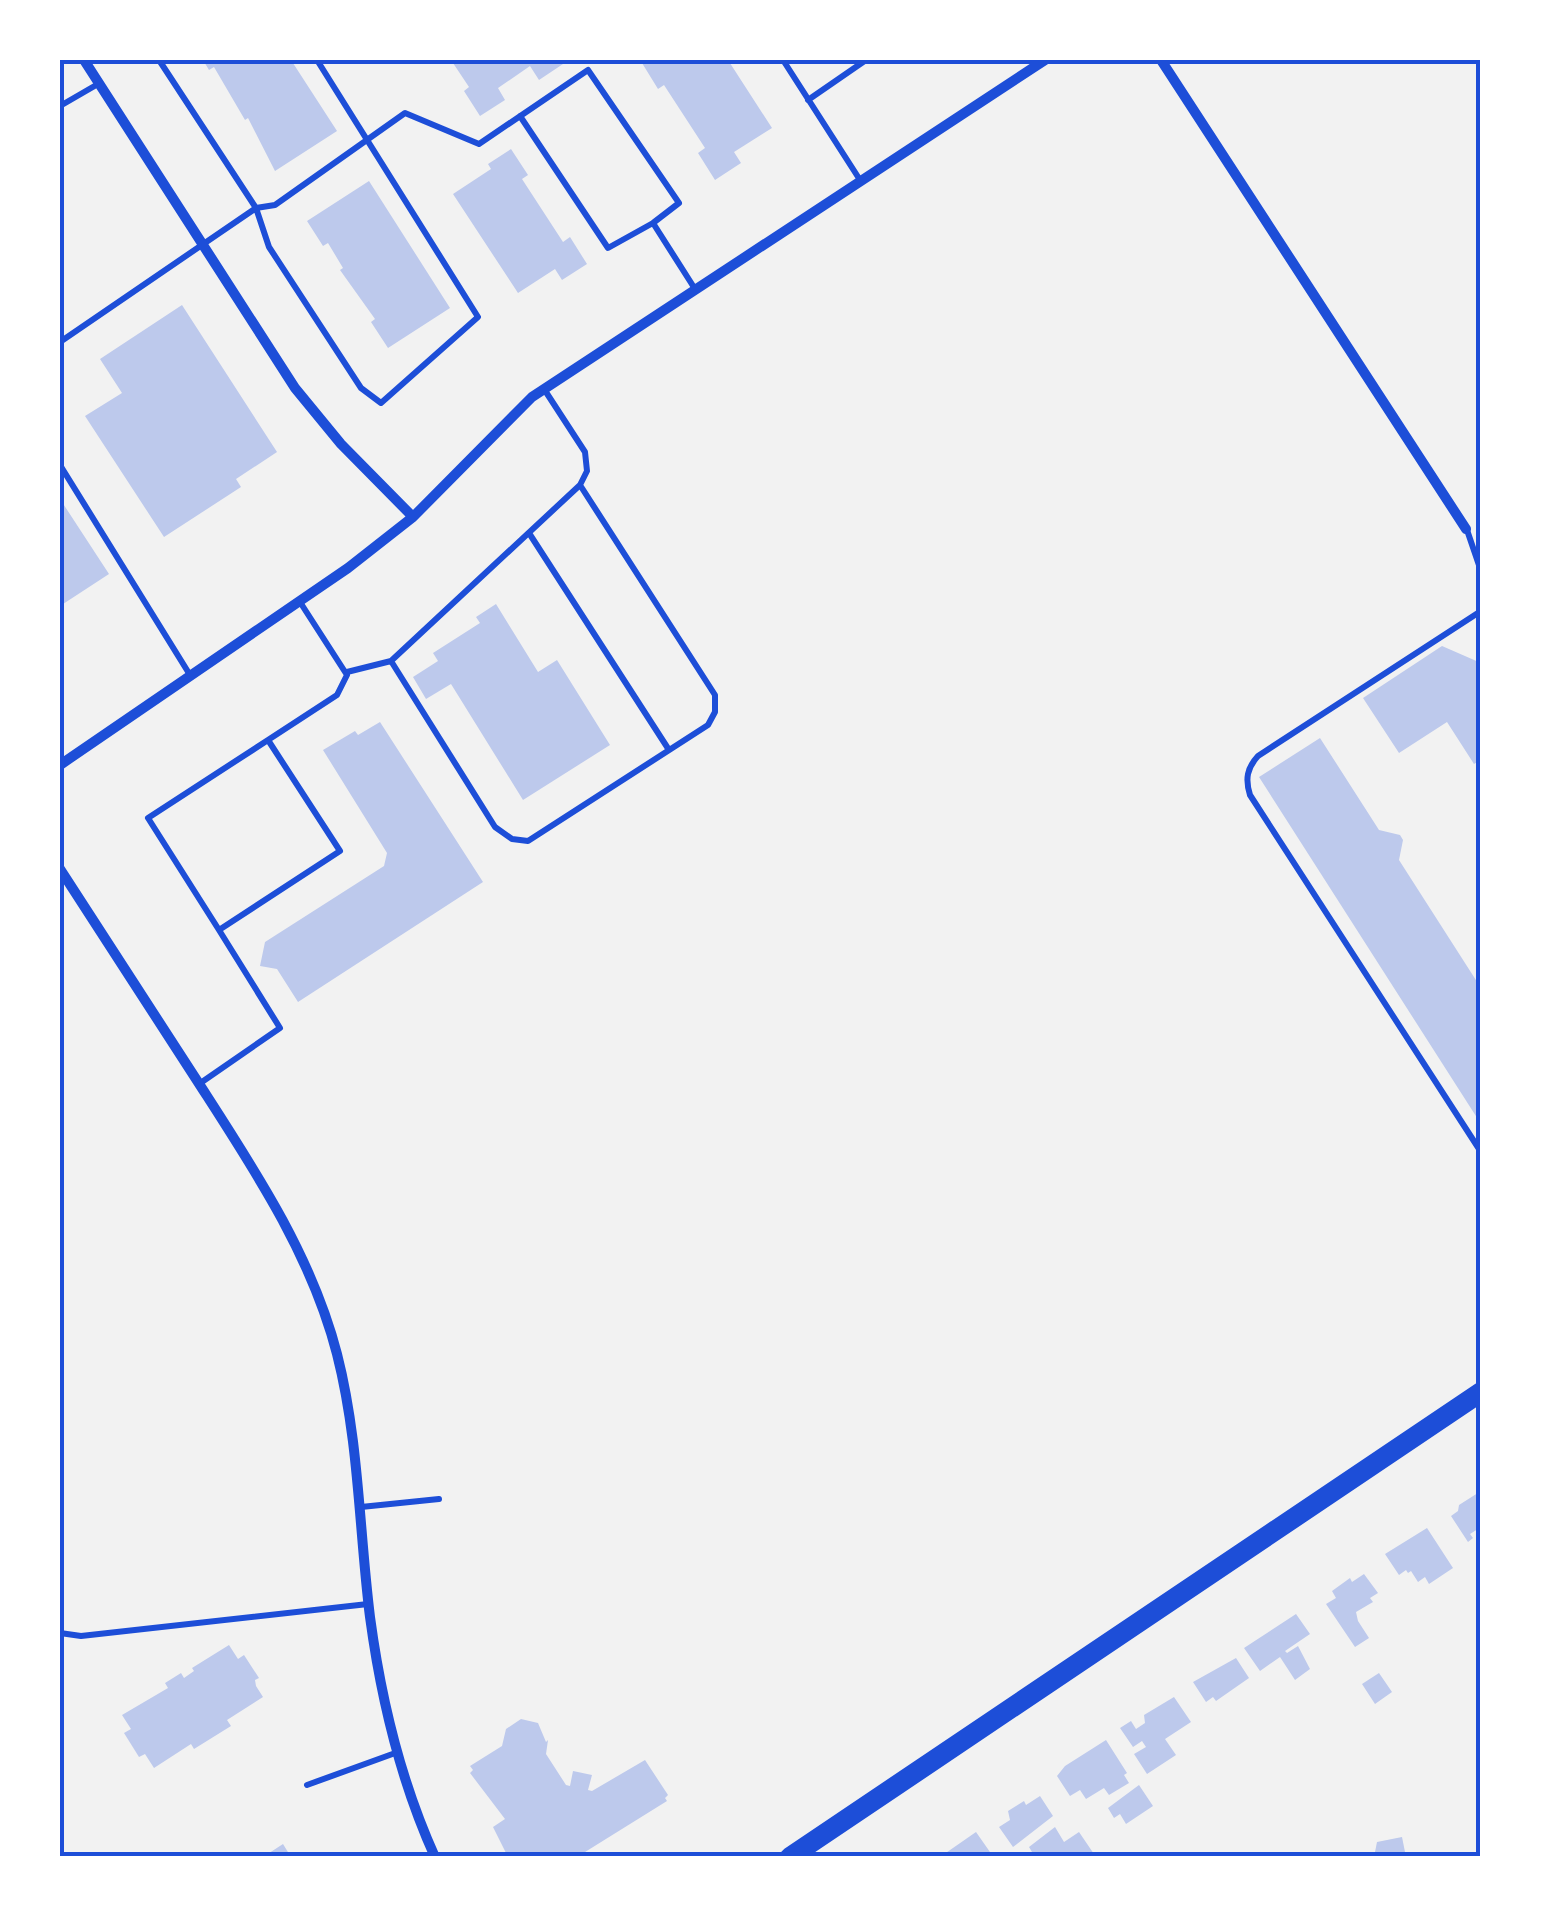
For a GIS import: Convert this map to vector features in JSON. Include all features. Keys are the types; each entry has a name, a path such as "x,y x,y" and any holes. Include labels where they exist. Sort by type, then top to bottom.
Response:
{"main road":[{"path":"790,1857 1481,1392"}],"street":[{"path":"84,60 295,388 341,444 413,517"},
{"path":"60,765 300,601 413,517 532,397 1046,60"},
{"path":"1161,60 1466,529"},
{"path":"60,869 262,1182 306,1264 337,1353 355,1446 369,1604 388,1715 413,1809 436,1857"}],"lane":[{"path":"159,60 256,208 269,247 361,388 381,403 478,317 317,60"},
{"path":"783,60 861,181"},
{"path":"808,100 866,60"},
{"path":"60,342 256,208 275,205 405,113 478,144 588,70 679,202 653,223 608,248 520,116"},
{"path":"60,106 99,84"},
{"path":"653,223 696,290"},
{"path":"346,672 391,662 580,485 587,470 585,452 544,389"},
{"path":"60,465 190,676"},
{"path":"391,662 495,827 512,839 528,841 708,726 715,712 715,695 580,485"},
{"path":"1466,529 1481,570"},
{"path":"530,533 670,750"},
{"path":"300,601 346,672"},
{"path":"1481,611 1258,756 1250,766 1247,784 1250,795 1481,1152"},
{"path":"199,1084 280,1028 148,818 337,695 346,672"},
{"path":"219,930 340,851 268,740"},
{"path":"361,1507 439,1500"},
{"path":"60,1633 81,1636 369,1604"},
{"path":"306,1785 398,1752"}],"building":[{"path":"203,60 291,60 337,131 275,171 248,118 245,120 214,67 209,70"},
{"path":"451,60 569,60 539,80 530,66 498,88 505,100 480,116 464,91 469,87"},
{"path":"728,60 772,128 734,152 741,163 715,180 698,153 705,148 664,85 658,89 642,63"},
{"path":"511,149 528,175 522,179 563,242 570,237 587,264 562,280 555,269 518,293 453,194 491,169 488,164"},
{"path":"369,181 450,308 388,348 371,322 375,319 340,270 343,268 328,243 323,246 307,221"},
{"path":"182,305 277,452 236,479 241,487 164,537 85,416 122,393 100,359"},
{"path":"60,499 109,574 60,606"},
{"path":"496,604 538,672 557,660 610,745 523,800 451,684 426,699 413,677 438,661 433,653 480,623 476,617"},
{"path":"1442,646 1481,663 1481,760 1474,764 1447,722 1399,753 1363,698"},
{"path":"380,722 483,882 298,1002 277,969 260,966 265,942 384,866 387,853 323,750"},
{"path":"1320,738 1379,830 1400,835 1403,840 1399,860 1481,988 1481,1124 1259,777"},
{"path":"1481,1491 1481,1527 1470,1534 1473,1538 1468,1542 1451,1516 1459,1505"},
{"path":"1427,1528 1453,1568 1429,1584 1425,1577 1418,1582 1411,1571 1399,1575 1385,1554"},
{"path":"1364,1574 1378,1593 1370,1598 1373,1602 1356,1612 1369,1638 1355,1647 1326,1604 1336,1598 1332,1591 1350,1578 1352,1582"},
{"path":"1296,1614 1310,1634 1285,1651 1298,1646 1310,1669 1295,1680 1280,1657 1260,1671 1244,1648"},
{"path":"229,1645 238,1659 244,1655 259,1678 255,1680 256,1686 263,1697 227,1720 231,1726 194,1749 191,1744 154,1768 145,1754 139,1757 124,1733 131,1729 122,1715 168,1688 165,1683 181,1673 184,1678 194,1671 192,1668"},
{"path":"1236,1658 1249,1678 1216,1701 1213,1697 1206,1702 1193,1682"},
{"path":"1379,1673 1392,1692 1375,1704 1362,1684"},
{"path":"1174,1697 1191,1722 1165,1739 1176,1755 1147,1774 1134,1754 1146,1747 1142,1741 1133,1747 1120,1728 1131,1721 1136,1729 1145,1723 1144,1715"},
{"path":"521,1719 538,1723 548,1740 546,1754 566,1785 570,1786 573,1771 592,1775 588,1790 592,1791 645,1760 668,1795 667,1801 577,1857 508,1857 493,1827 505,1819 470,1773 470,1766 502,1746 506,1729"},
{"path":"1106,1740 1129,1783 1109,1795 1104,1788 1086,1799 1080,1790 1070,1796 1057,1776 1065,1766"},
{"path":"1139,1785 1153,1806 1126,1824 1120,1814 1114,1818 1108,1808"},
{"path":"1040,1796 1053,1816 1013,1847 999,1827 1010,1820 1008,1811"},
{"path":"1055,1827 1064,1842 1079,1832 1096,1857 1035,1857 1029,1847"},
{"path":"976,1832 990,1852 983,1857 940,1857"},
{"path":"1402,1837 1406,1857 1374,1857 1377,1842"},
{"path":"283,1844 291,1857 263,1857"}]}
